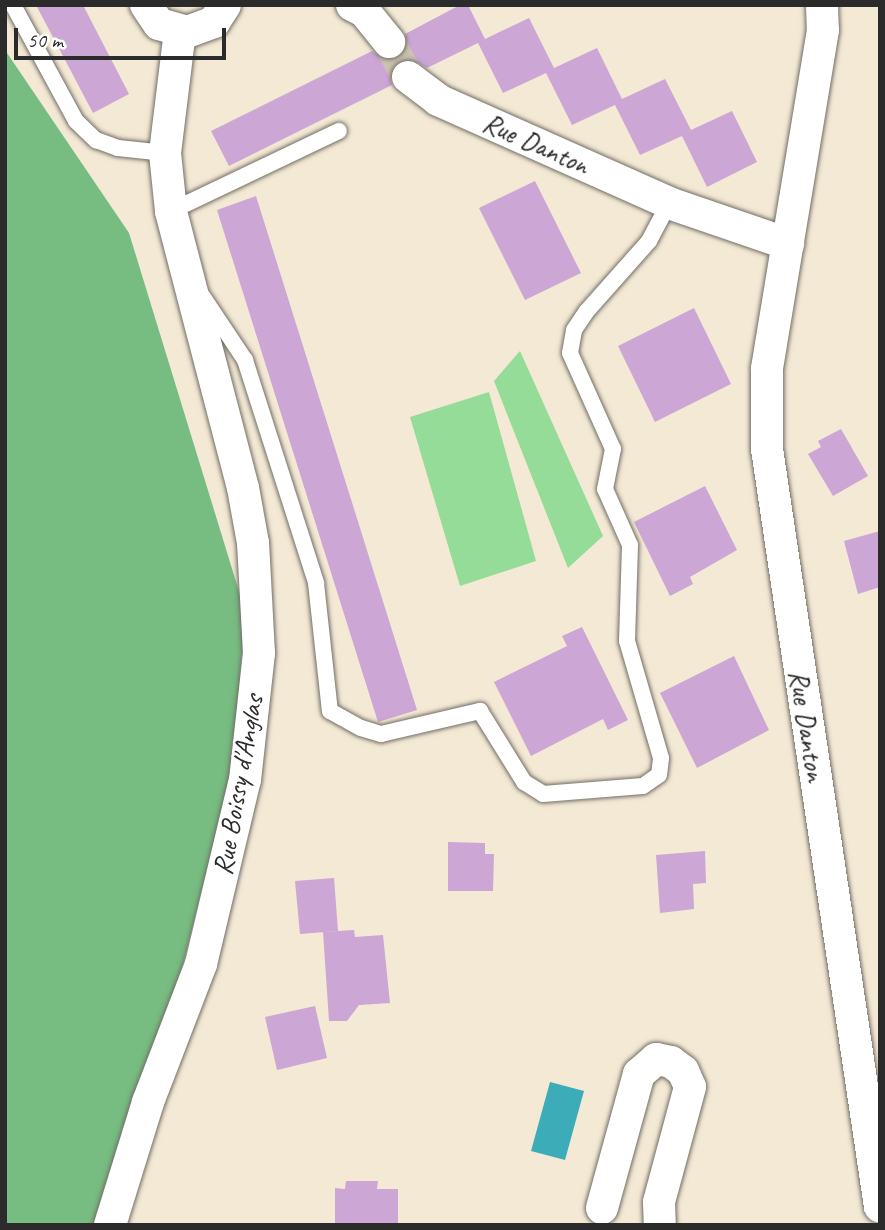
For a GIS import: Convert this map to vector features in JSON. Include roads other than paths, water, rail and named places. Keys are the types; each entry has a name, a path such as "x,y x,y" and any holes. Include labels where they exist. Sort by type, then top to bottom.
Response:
{"street":[{"path":"146,5 159,24 180,31 202,29 214,22 225,5"},
{"path":"352,5 364,11 389,43"},
{"name":"Rue Danton","path":"822,5 823,30 767,369 767,449 880,1207"},
{"name":"Rue Boissy d'Anglas","path":"110,1225 148,1102 201,964 245,780 259,653 253,543 243,488 171,211 165,153 180,31"},
{"name":"Rue Danton","path":"408,77 438,100 669,203 788,244"},
{"path":"602,1208 639,1074 656,1059 671,1062 683,1071 690,1087 659,1202 660,1225"}],"lane":[{"path":"13,5 76,121 96,139 118,148 165,153"},
{"path":"171,211 339,131"},
{"path":"183,265 245,360 316,583 330,711 361,729 382,734 480,711 524,782 543,794 643,786 659,775 661,758 627,641 630,545 605,489 613,449 570,353 575,330 586,312 649,241 669,203"}],"water":[{"path":"550,1082 584,1091 565,1160 531,1151"}],"tunnel":[{"path":"389,42 408,77"}]}
